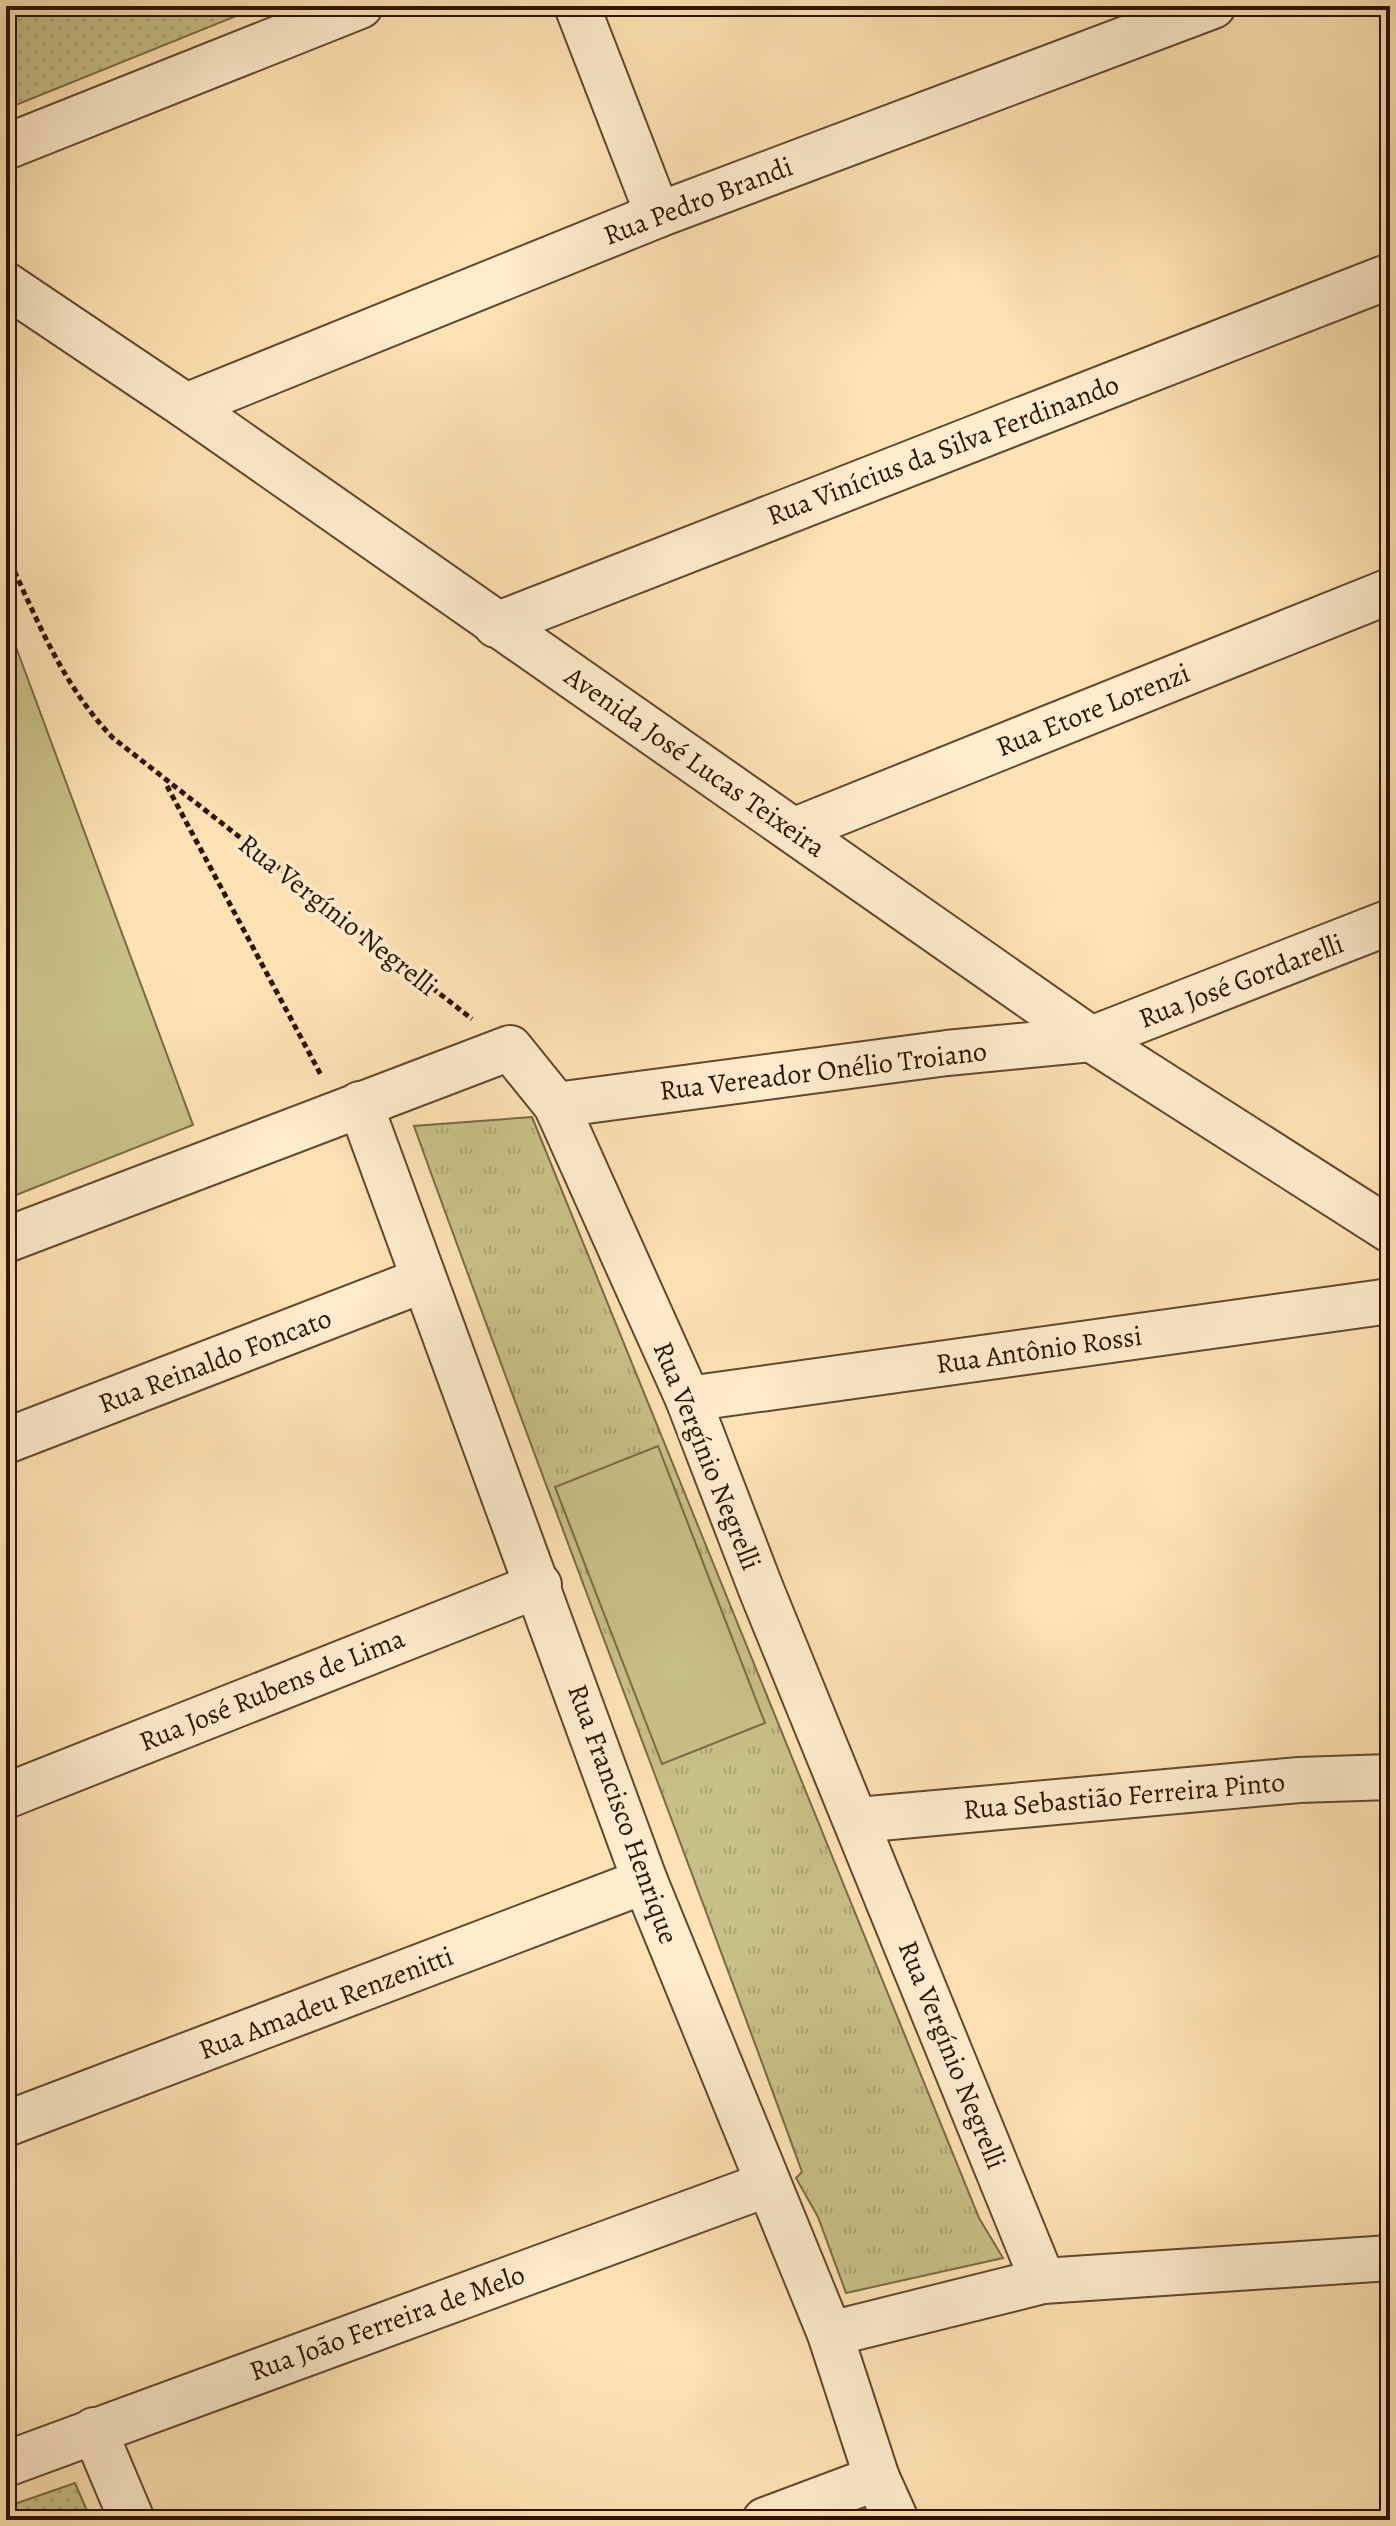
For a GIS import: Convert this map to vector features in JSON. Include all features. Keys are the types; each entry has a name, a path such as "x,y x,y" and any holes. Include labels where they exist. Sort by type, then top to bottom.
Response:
{"street":[{"path":"6,147 360,6"},
{"path":"577,6 658,215"},
{"name":"Rua Pedro Brandi","path":"186,406 658,215 1213,6"},
{"name":"Rua Vinícius da Silva Ferdinando","path":"496,625 1390,276"},
{"name":"Avenida José Lucas Teixeira","path":"6,285 186,406 1091,1039 1390,1230"},
{"name":"Rua Etore Lorenzi","path":"795,830 1390,591"},
{"name":"Rua José Gordarelli","path":"1091,1039 1390,922"},
{"name":"Rua Vereador Onélio Troiano","path":"556,1105 947,1053 1091,1039"},
{"path":"6,1240 510,1048"},
{"name":"Rua Vergínio Negrelli","path":"510,1048 556,1105 688,1399 761,1589 858,1820 1043,2281"},
{"name":"Rua Francisco Henrique","path":"350,1108 423,1280 539,1585 645,1881 830,2334 877,2478 896,2520"},
{"name":"Rua Reinaldo Foncato","path":"6,1441 423,1280"},
{"name":"Rua Antônio Rossi","path":"688,1399 1390,1301"},
{"name":"Rua José Rubens de Lima","path":"6,1796 539,1585"},
{"name":"Rua Sebastião Ferreira Pinto","path":"858,1820 1299,1780 1390,1777"},
{"name":"Rua Amadeu Renzenitti","path":"6,2124 645,1881"},
{"name":"Rua João Ferreira de Melo","path":"6,2464 768,2184"},
{"path":"830,2334 1043,2281 1390,2258"},
{"path":"94,2430 132,2520"},
{"path":"765,2520 877,2478"}],"path":[{"name":"Rua Vergínio Negrelli","path":"6,553 74,694 113,738 510,1048"},
{"path":"165,781 350,1108"}],"green space":[{"path":"8,6 261,6 6,109"},
{"path":"6,620 193,1125 6,1199"},
{"path":"532,1117 979,2218 1003,2258 846,2293 818,2217 796,2178 802,2172 414,1126"},
{"path":"658,1446 765,1723 662,1764 555,1487"},
{"path":"75,2483 91,2520 6,2520 6,2507"}]}
